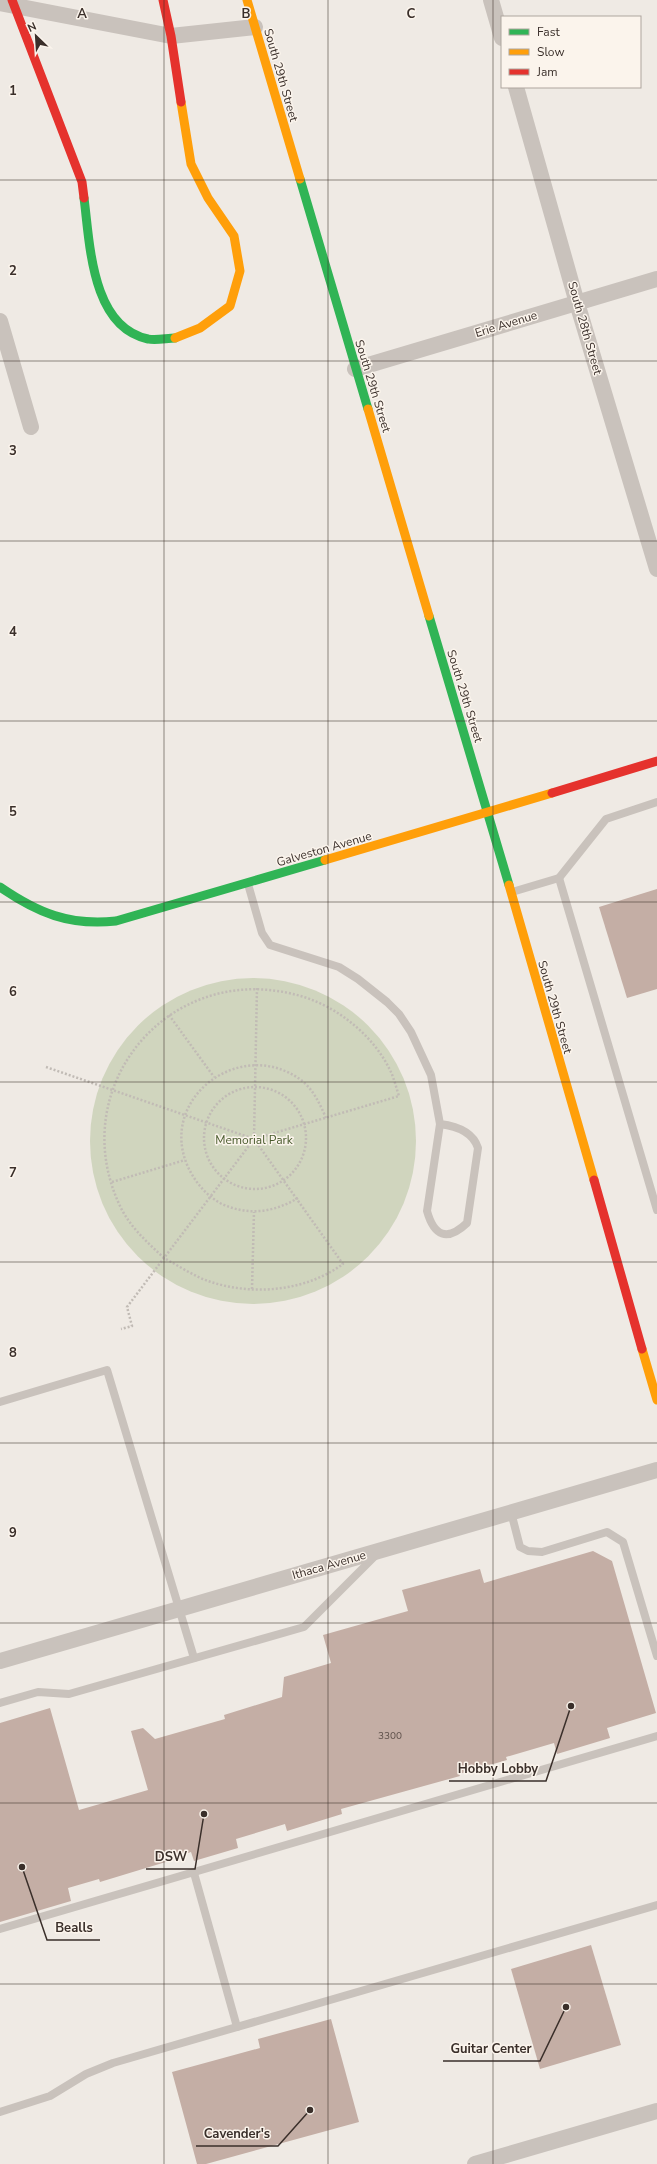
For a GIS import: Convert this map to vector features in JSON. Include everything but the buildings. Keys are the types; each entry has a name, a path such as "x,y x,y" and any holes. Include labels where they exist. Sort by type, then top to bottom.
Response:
{"street":[{"path":"9,3 82,182 95,276 107,307 117,322 133,333 148,339 175,338 200,328 230,306 240,271 234,236 208,198 191,164 171,36 163,0"},
{"name":"South 29th Street","path":"247,0 355,369 488,813 657,1400"},
{"path":"491,0 501,35"},
{"path":"9,3 171,36 255,27"},
{"name":"South 28th Street","path":"516,88 577,303 657,569"},
{"name":"Erie Avenue","path":"355,369 657,279"},
{"path":"0,321 30,427"},
{"name":"Galveston Avenue","path":"0,887 16,898 58,918 85,923 116,921 488,813 657,761"},
{"name":"Ithaca Avenue","path":"0,1661 657,1470"},
{"path":"475,2164 657,2111"}],"lane":[{"path":"510,892 559,878 606,819 657,802"},
{"path":"559,878 657,1210"},
{"path":"247,884 262,933 270,945 339,967 373,990 400,1014 411,1032 431,1075 440,1124 427,1211 431,1225 437,1232 446,1234 458,1231 467,1223 478,1148 476,1140 465,1132 454,1126 440,1124"},
{"path":"0,1402 107,1370 194,1658"},
{"path":"511,1512 520,1547 528,1551 542,1552 607,1532 623,1542 657,1656"},
{"path":"0,1703 38,1692 69,1694 304,1627 380,1550"},
{"path":"0,1929 657,1736"},
{"path":"194,1873 237,2027"},
{"path":"0,2112 50,2096 96,2069 657,1905"}],"path":[{"path":"254,1139 257,988"},
{"path":"46,1067 113,1090 185,1114 254,1139 298,1198 343,1264 334,1270 302,1284 280,1288 234,1288 209,1282 164,1258 144,1240 126,1217 118,1200 106,1163 106,1116 113,1090 124,1064 140,1041 169,1015 200,998 236,989 257,988 280,990 304,996 327,1006 362,1032 376,1046 390,1070 399,1096 254,1139 224,1178 210,1197 164,1258 127,1307 132,1326 122,1329"},
{"path":"169,1015 214,1077"},
{"path":"298,1198 282,1207 254,1212 234,1208 210,1197 194,1178 185,1160 182,1137 185,1114 199,1093 214,1077 234,1069 256,1065 278,1069 301,1080 315,1096 326,1118"},
{"path":"255,1087 270,1089 286,1096 298,1109 305,1124 307,1139 304,1155 296,1169 285,1180 269,1187 252,1189 235,1185 224,1178 210,1163 204,1146 205,1129 210,1113 221,1100 236,1090 255,1087"},
{"path":"112,1182 185,1160"},
{"path":"252,1289 254,1212"}],"green space":[{"name":"Memorial Park","path":"253,978 285,981 300,985 330,997 356,1015 368,1026 379,1038 397,1064 409,1094 413,1109 416,1141 413,1173 409,1188 397,1218 379,1244 368,1256 356,1267 330,1285 300,1297 285,1301 253,1304 221,1301 206,1297 176,1285 150,1267 138,1256 127,1244 109,1218 97,1188 93,1173 90,1141 93,1109 97,1094 109,1064 127,1038 138,1026 150,1015 176,997 206,985 221,981"}],"traffic: fast":[{"path":"300,179 368,409"},
{"path":"84,198 92,259 97,281 104,301 115,318 129,331 148,339 158,340 175,338"},
{"path":"429,616 509,885"},
{"path":"0,887 41,911 55,916 83,921 116,921 325,860"}],"traffic: slow":[{"path":"247,0 300,179"},
{"path":"175,338 200,328 230,306 240,271 234,236 208,198 191,164 181,102"},
{"path":"368,409 429,616"},
{"path":"325,860 552,793"},
{"path":"509,885 594,1180"},
{"path":"642,1349 657,1400"}],"traffic: jam":[{"path":"12,0 82,182 84,198"},
{"path":"163,0 171,36 181,102"},
{"path":"552,793 657,761"},
{"path":"594,1180 642,1349"}],"place":[{"name":"Hobby Lobby","path":"571,1706"},
{"name":"DSW","path":"204,1814"},
{"name":"Bealls","path":"22,1867"},
{"name":"Guitar Center","path":"566,2007"},
{"name":"Cavender's","path":"310,2110"}]}
